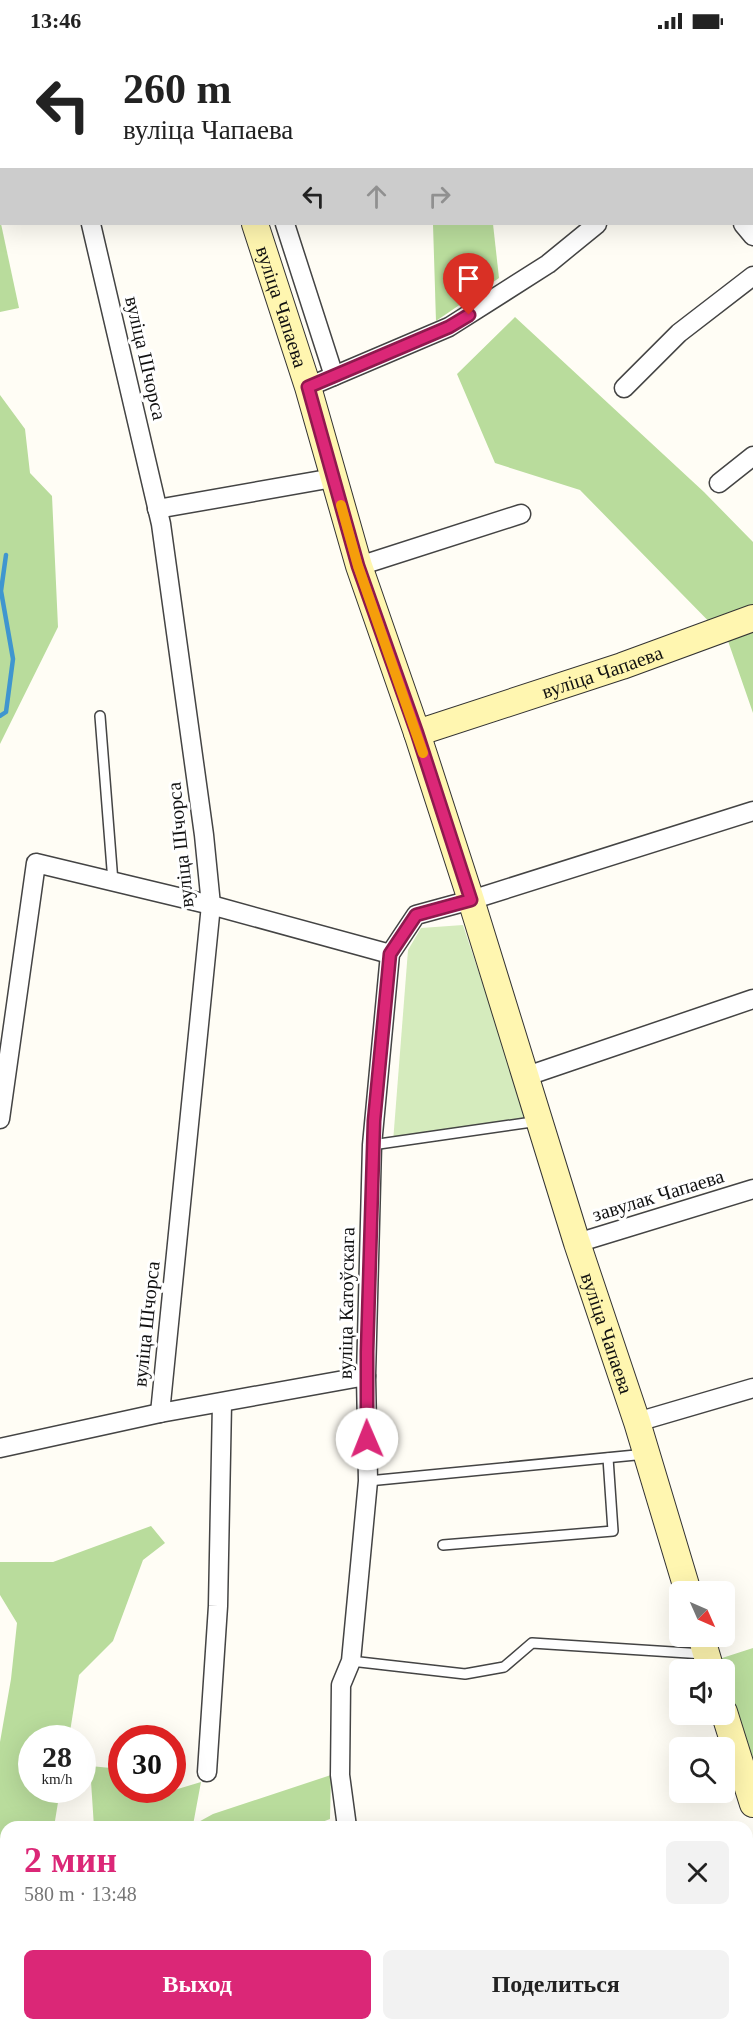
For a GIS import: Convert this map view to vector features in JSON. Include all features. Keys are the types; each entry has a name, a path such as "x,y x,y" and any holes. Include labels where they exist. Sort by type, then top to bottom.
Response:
{"street":[{"name":"вуліца Шчорса","path":"0,1448 160,1413 211,905 204,835 157,509 91,225"},
{"name":"вуліца Чапаева","path":"255,225 308,387 358,566 417,733 471,900 577,1243 637,1422 685,1581"},
{"path":"285,225 334,376"},
{"path":"308,387 449,327 548,264 596,225"},
{"path":"624,388 678,333 753,276"},
{"path":"719,483 753,456"},
{"path":"157,509 333,478"},
{"path":"358,566 521,514"},
{"name":"вуліца Чапаева","path":"417,733 622,666 753,618"},
{"path":"471,900 753,811"},
{"path":"0,1119 36,863 211,905 390,954"},
{"name":"вуліца Катоўскага","path":"346,1821 340,1775 341,1696 342,1685 351,1661 368,1481 366,1376 372,1144 390,954 416,915 471,900"},
{"path":"527,1076 753,999"},
{"name":"завулак Чапаева","path":"577,1243 753,1189"},
{"path":"160,1413 366,1376"},
{"path":"637,1422 753,1388"},
{"path":"207,1772 218,1606 222,1403"},
{"path":"728,1725 753,1804"}],"lane":[{"path":"100,716 113,882"},
{"path":"372,1144 539,1121"},
{"path":"368,1481 647,1454"},
{"path":"443,1545 613,1531 608,1458"},
{"path":"351,1661 465,1674 504,1667 532,1643 706,1653"}],"green space":[{"path":"0,225 1,225 19,308 0,312"},
{"path":"433,225 493,225 499,278 436,321"},
{"path":"515,317 704,492 753,542 753,713 728,641 580,490 495,463 457,374"},
{"path":"0,395 25,429 30,473 52,496 58,627 0,744"},
{"path":"463,925 527,1117 393,1142 408,950 421,928"},
{"path":"151,1526 165,1543 143,1560 113,1641 79,1675 71,1725 18,1725 18,1803 58,1803 55,1821 0,1821 0,1742 11,1679 17,1623 0,1595 0,1562 53,1562"},
{"path":"753,1648 753,1766 735,1708 735,1659 719,1659"},
{"path":"96,1767 108,1768 108,1803 186,1803 186,1786 201,1782 194,1821 94,1821 92,1803 96,1803"},
{"path":"331,1775 330,1819 325,1821 200,1821 213,1814"}],"waterway":[{"path":"0,716 6,712 13,659 1,591 6,555"}],"slow traffic":[{"path":"341,505 358,566 423,753"}],"route":[{"path":"367,1439 366,1376 372,1144 390,954 416,915 471,900 417,733 358,566 308,387 449,327 469,315"}]}
